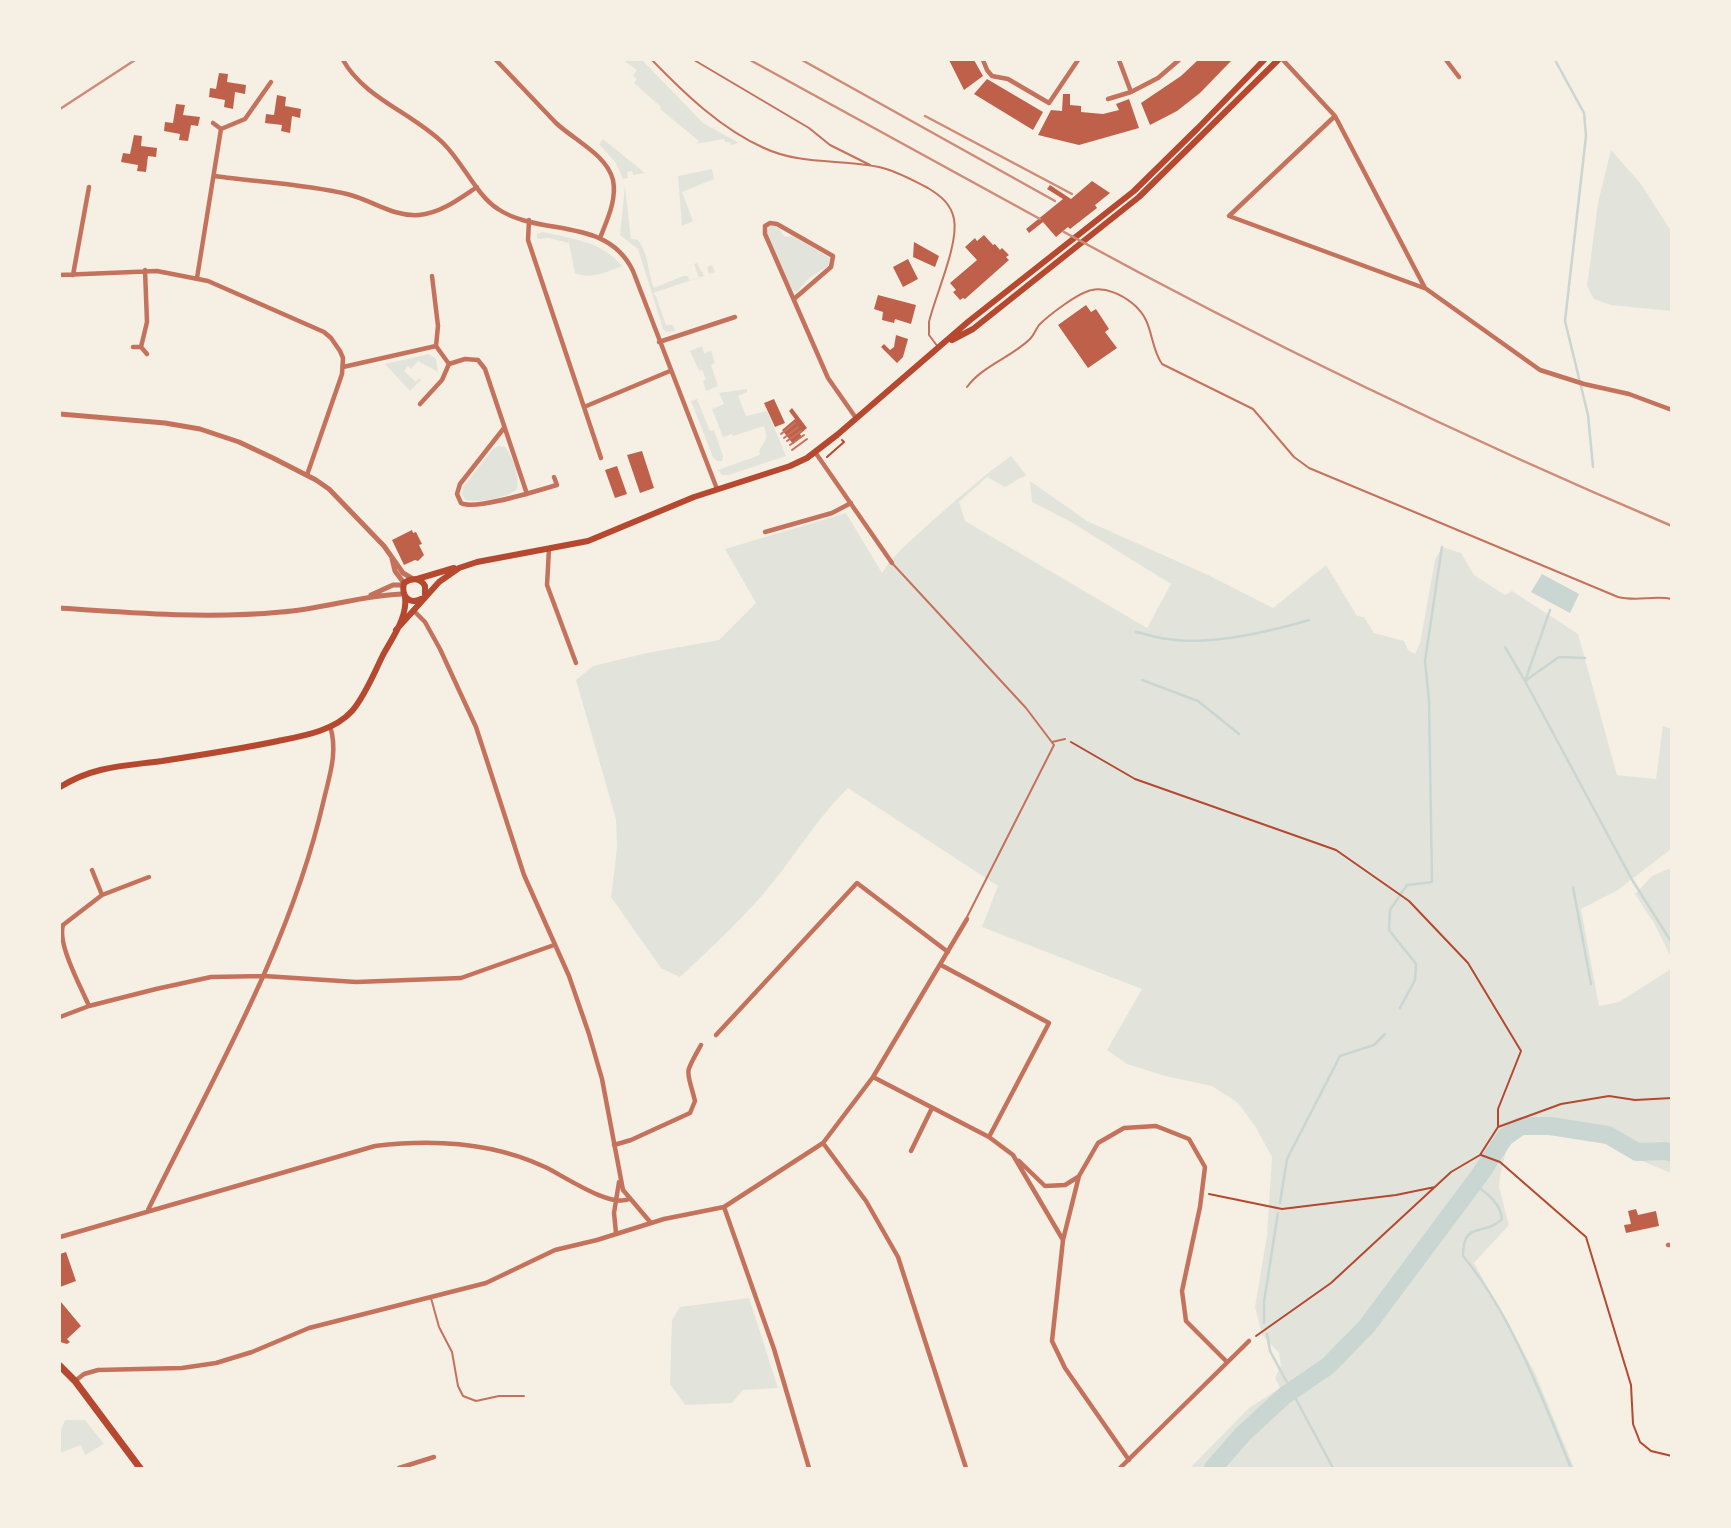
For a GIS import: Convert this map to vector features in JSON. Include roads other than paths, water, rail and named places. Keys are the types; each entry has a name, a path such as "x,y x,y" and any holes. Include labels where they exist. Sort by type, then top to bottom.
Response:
{"main road":[{"path":"396,630 447,574 459,568 604,536 716,489 790,466 816,452 938,348 1121,202 1264,60"},
{"path":"938,348 973,329 1126,208 1281,60"},
{"path":"60,787 74,778 102,768 264,744 294,738 330,726 345,717 358,704 405,608 403,584 442,570 459,568"},
{"path":"415,579 425,586 423,598"},
{"path":"405,595 415,602 423,598"},
{"path":"60,1366 75,1381 140,1468"}],"street":[{"path":"343,60 353,75 368,89 442,141 498,210 600,238 618,250 631,265 716,489"},
{"path":"496,60 558,124 597,157 610,172 614,190 613,202 600,238"},
{"path":"983,60 992,76 1008,79 1049,103 1078,60"},
{"path":"1119,60 1131,92"},
{"path":"1108,99 1131,92 1158,78 1179,60"},
{"path":"1281,60 1335,116 1425,288"},
{"path":"1446,60 1459,77"},
{"path":"221,129 245,119 271,82"},
{"path":"1335,116 1229,216 1425,288 1530,364 1574,381 1617,390 1671,410"},
{"path":"212,123 221,129"},
{"path":"197,278 221,129"},
{"path":"214,176 340,193 396,213 410,215 441,209 477,187"},
{"path":"73,275 89,187"},
{"path":"529,220 528,240 601,457"},
{"path":"794,299 831,267 832,256 777,224 770,223 765,226 765,234 832,387 856,418"},
{"path":"141,347 147,322 145,270"},
{"path":"60,275 145,270 172,272 219,285 324,332 336,344 343,358 343,367 307,475"},
{"path":"432,276 438,326 436,346 449,364"},
{"path":"659,342 735,317"},
{"path":"343,367 436,346"},
{"path":"133,347 141,347 147,354"},
{"path":"420,404 442,380 449,364 469,358 481,363 527,494"},
{"path":"584,407 670,371"},
{"path":"60,414 164,423 200,429 239,442 307,475 329,489 392,556 403,573 415,579"},
{"path":"505,428 460,484 458,498 463,505 473,506 527,494 556,485 554,477"},
{"path":"816,452 892,563"},
{"path":"765,532 832,513 851,503"},
{"path":"549,549 547,585 576,663"},
{"path":"369,596 393,585 403,584 395,571 392,556"},
{"path":"60,608 259,614 318,607 369,596 405,595"},
{"path":"413,609 425,622 440,649 472,717 524,875 569,976 589,1034 602,1079 623,1190 651,1223"},
{"path":"148,1210 264,976 308,859 320,819 334,750 330,726"},
{"path":"92,870 102,895"},
{"path":"89,1006 63,943 61,925 102,895 149,877"},
{"path":"716,1035 857,883 948,952"},
{"path":"75,1381 83,1374 98,1370 183,1368 216,1363 241,1356 309,1328 486,1283 555,1250 651,1223 724,1207 822,1143 873,1077 967,919"},
{"path":"60,1017 89,1006 192,980 230,975 356,982 450,980 472,975 554,945"},
{"path":"941,965 1049,1023 989,1137"},
{"path":"614,1145 690,1113 695,1101 687,1072 701,1045"},
{"path":"873,1077 989,1137 1013,1155 1045,1186 1065,1185 1079,1176"},
{"path":"911,1151 932,1108"},
{"path":"1129,1460 1065,1368 1052,1341 1063,1240 1079,1176 1098,1143 1124,1128 1156,1126 1189,1139 1205,1167 1182,1291 1186,1321 1227,1362"},
{"path":"60,1237 375,1146 412,1143 478,1147 507,1153 545,1167 616,1200 629,1199"},
{"path":"822,1143 866,1201 898,1257 966,1468"},
{"path":"1013,1155 1063,1240"},
{"path":"616,1233 614,1219 619,1171"},
{"path":"724,1207 770,1336 809,1468"},
{"path":"1120,1468 1249,1340"},
{"path":"399,1468 434,1457"}],"lane":[{"path":"652,60 681,89 713,115 760,147 800,159 871,166 902,175 947,203 955,226 953,241 928,326 929,335 938,348"},
{"path":"694,60 809,128 830,145 871,166"},
{"path":"967,387 975,377 1031,338 1038,326 1083,293 1108,290 1126,299 1144,316 1151,328 1162,364 1253,409 1294,457 1309,468 1618,597 1637,601 1671,598"},
{"path":"781,434 795,423"},
{"path":"785,438 798,427"},
{"path":"787,442 801,431"},
{"path":"790,445 804,435"},
{"path":"792,450 807,439"},
{"path":"892,563 1027,708 1054,745 967,919"},
{"path":"1051,742 1065,739"},
{"path":"431,1297 439,1327 452,1352 458,1386 463,1396 476,1401 499,1396 524,1396"}],"waterway":[{"path":"1555,60 1584,113 1586,136 1565,321 1588,415 1593,467"},
{"path":"1400,1008 1415,980 1416,964 1389,930 1390,910 1407,885 1432,882 1429,700 1425,661 1442,547"},
{"path":"1550,610 1525,681 1631,878 1672,943"},
{"path":"1136,632 1184,641 1202,641 1257,633 1309,620"},
{"path":"1505,647 1525,681 1559,657 1585,658"},
{"path":"1142,680 1198,701 1239,734"},
{"path":"1573,887 1591,984"},
{"path":"1280,1203 1287,1159 1340,1056 1374,1045 1385,1034"},
{"path":"1213,1468 1243,1434 1284,1396 1328,1366 1367,1326 1505,1137 1521,1126 1550,1126 1608,1135 1637,1152 1672,1153"},
{"path":"1473,1183 1496,1203 1502,1219 1471,1233 1464,1245 1463,1256 1481,1279 1511,1331 1571,1468"},
{"path":"1264,1323 1264,1302 1278,1213"},
{"path":"1267,1334 1270,1351 1333,1468"}],"railway":[{"path":"60,109 135,60"},
{"path":"750,60 1040,219"},
{"path":"802,60 1055,201"},
{"path":"925,116 1072,194"},
{"path":"1064,232 1213,311 1440,423 1672,526"}]}
